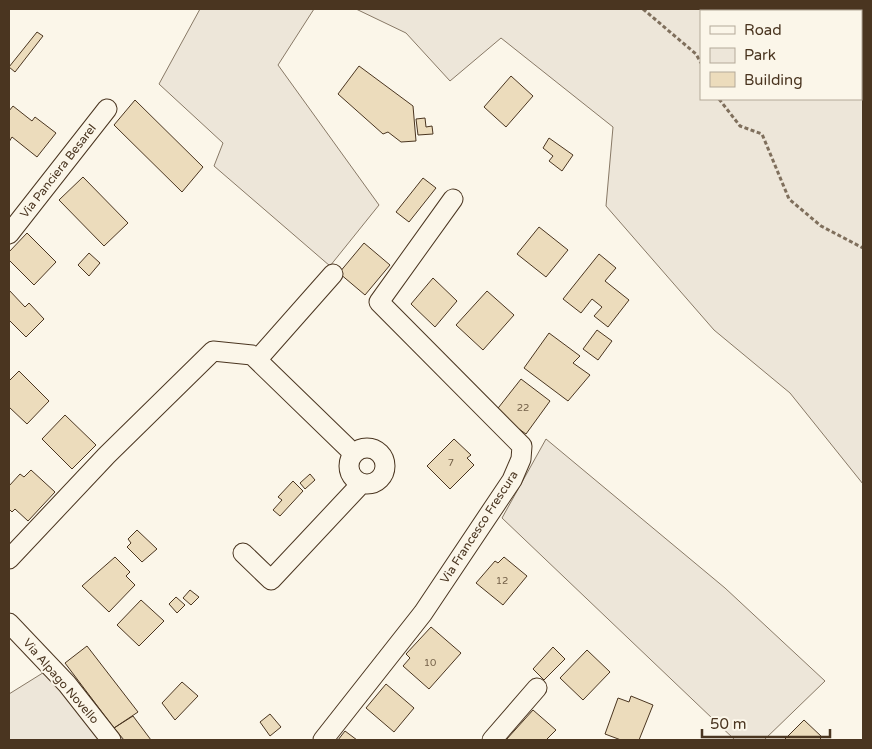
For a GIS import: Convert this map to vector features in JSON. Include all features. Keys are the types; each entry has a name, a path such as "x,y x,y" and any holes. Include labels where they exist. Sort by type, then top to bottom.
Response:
{"street":[{"name":"Via Panciera Besarel","path":"9,234 107,109"},
{"name":"Via Francesco Frescura","path":"323,740 422,613 512,480 522,459 522,446 379,302 453,199"},
{"path":"258,360 333,274"},
{"path":"9,559 107,455 213,351 252,355 353,453"},
{"path":"362,448 371,448 380,453 385,461 385,471 380,479 371,484 361,484 353,479 348,471 348,461 353,453 362,448"},
{"path":"243,553 271,580 361,484"},
{"name":"Via Alpago Novello","path":"9,623 67,684 111,740"},
{"path":"492,740 537,688"}],"path":[{"path":"643,9 696,54 700,61"},
{"path":"720,100 740,126 762,134 789,199 822,226 863,248"}],"green space":[{"path":"200,9 314,9 278,65 379,205 330,266 214,166 223,143 159,84"},
{"path":"356,9 863,9 863,484 790,393 714,330 606,206 613,127 501,38 450,81 406,33"},
{"path":"546,439 725,588 825,681 764,740 735,740 502,518"},
{"path":"54,666 107,740 9,740 9,694"}],"building":[{"path":"37,32 43,36 15,72 9,67"},
{"path":"359,66 413,106 416,141 401,142 388,132 383,134 338,94"},
{"path":"511,76 533,96 506,127 484,107"},
{"path":"135,100 203,167 182,192 114,125"},
{"path":"13,106 32,121 35,117 56,133 37,157 12,137 9,142 9,111"},
{"path":"425,118 426,127 432,126 433,134 418,135 416,119"},
{"path":"549,138 573,155 562,171 549,161 553,156 543,148"},
{"path":"83,177 128,223 104,246 59,200"},
{"path":"423,178 436,188 409,222 396,212"},
{"path":"539,227 568,250 546,277 517,254"},
{"path":"27,233 56,262 34,285 9,260 9,252"},
{"path":"364,243 390,265 365,295 339,273"},
{"path":"89,253 100,263 89,276 78,265"},
{"path":"599,254 616,268 605,281 629,300 608,327 594,316 602,307 592,299 581,313 563,299"},
{"path":"433,278 457,301 435,327 411,304"},
{"path":"9,290 25,307 29,303 44,319 26,337 9,320"},
{"path":"487,291 514,315 483,350 456,325"},
{"path":"597,330 612,341 598,360 583,349"},
{"path":"549,333 580,356 573,363 590,375 568,401 524,368"},
{"path":"19,371 49,401 27,424 9,407 9,381"},
{"path":"521,379 550,401 526,434 495,412"},
{"path":"65,415 96,445 72,469 42,439"},
{"path":"454,439 471,455 467,458 474,465 450,489 427,466"},
{"path":"31,470 55,492 28,521 15,509 12,512 9,509 9,486 20,474 24,477"},
{"path":"310,474 315,480 305,489 300,483"},
{"path":"293,481 303,491 280,516 273,510 282,500 278,497"},
{"path":"137,530 157,549 142,562 127,547 131,543 128,539"},
{"path":"115,557 130,572 126,576 135,585 109,612 82,586"},
{"path":"504,557 527,576 503,605 476,583 495,561 498,563"},
{"path":"190,590 199,597 191,605 183,598"},
{"path":"176,597 185,605 177,613 169,604"},
{"path":"141,600 164,621 139,646 117,625"},
{"path":"431,627 461,653 429,689 403,666 410,658 406,654"},
{"path":"87,646 138,712 114,728 65,663"},
{"path":"553,647 565,659 544,680 533,669"},
{"path":"587,650 610,672 583,700 560,678"},
{"path":"182,682 198,696 175,720 162,703"},
{"path":"386,684 414,708 394,732 366,708"},
{"path":"631,696 653,705 639,740 621,740 605,734 618,698 629,702"},
{"path":"533,710 556,730 546,740 506,740"},
{"path":"270,714 281,727 270,736 260,722"},
{"path":"133,716 151,740 124,740 114,728"},
{"path":"804,720 822,737 819,740 784,740"},
{"path":"345,731 357,740 338,740"}]}
